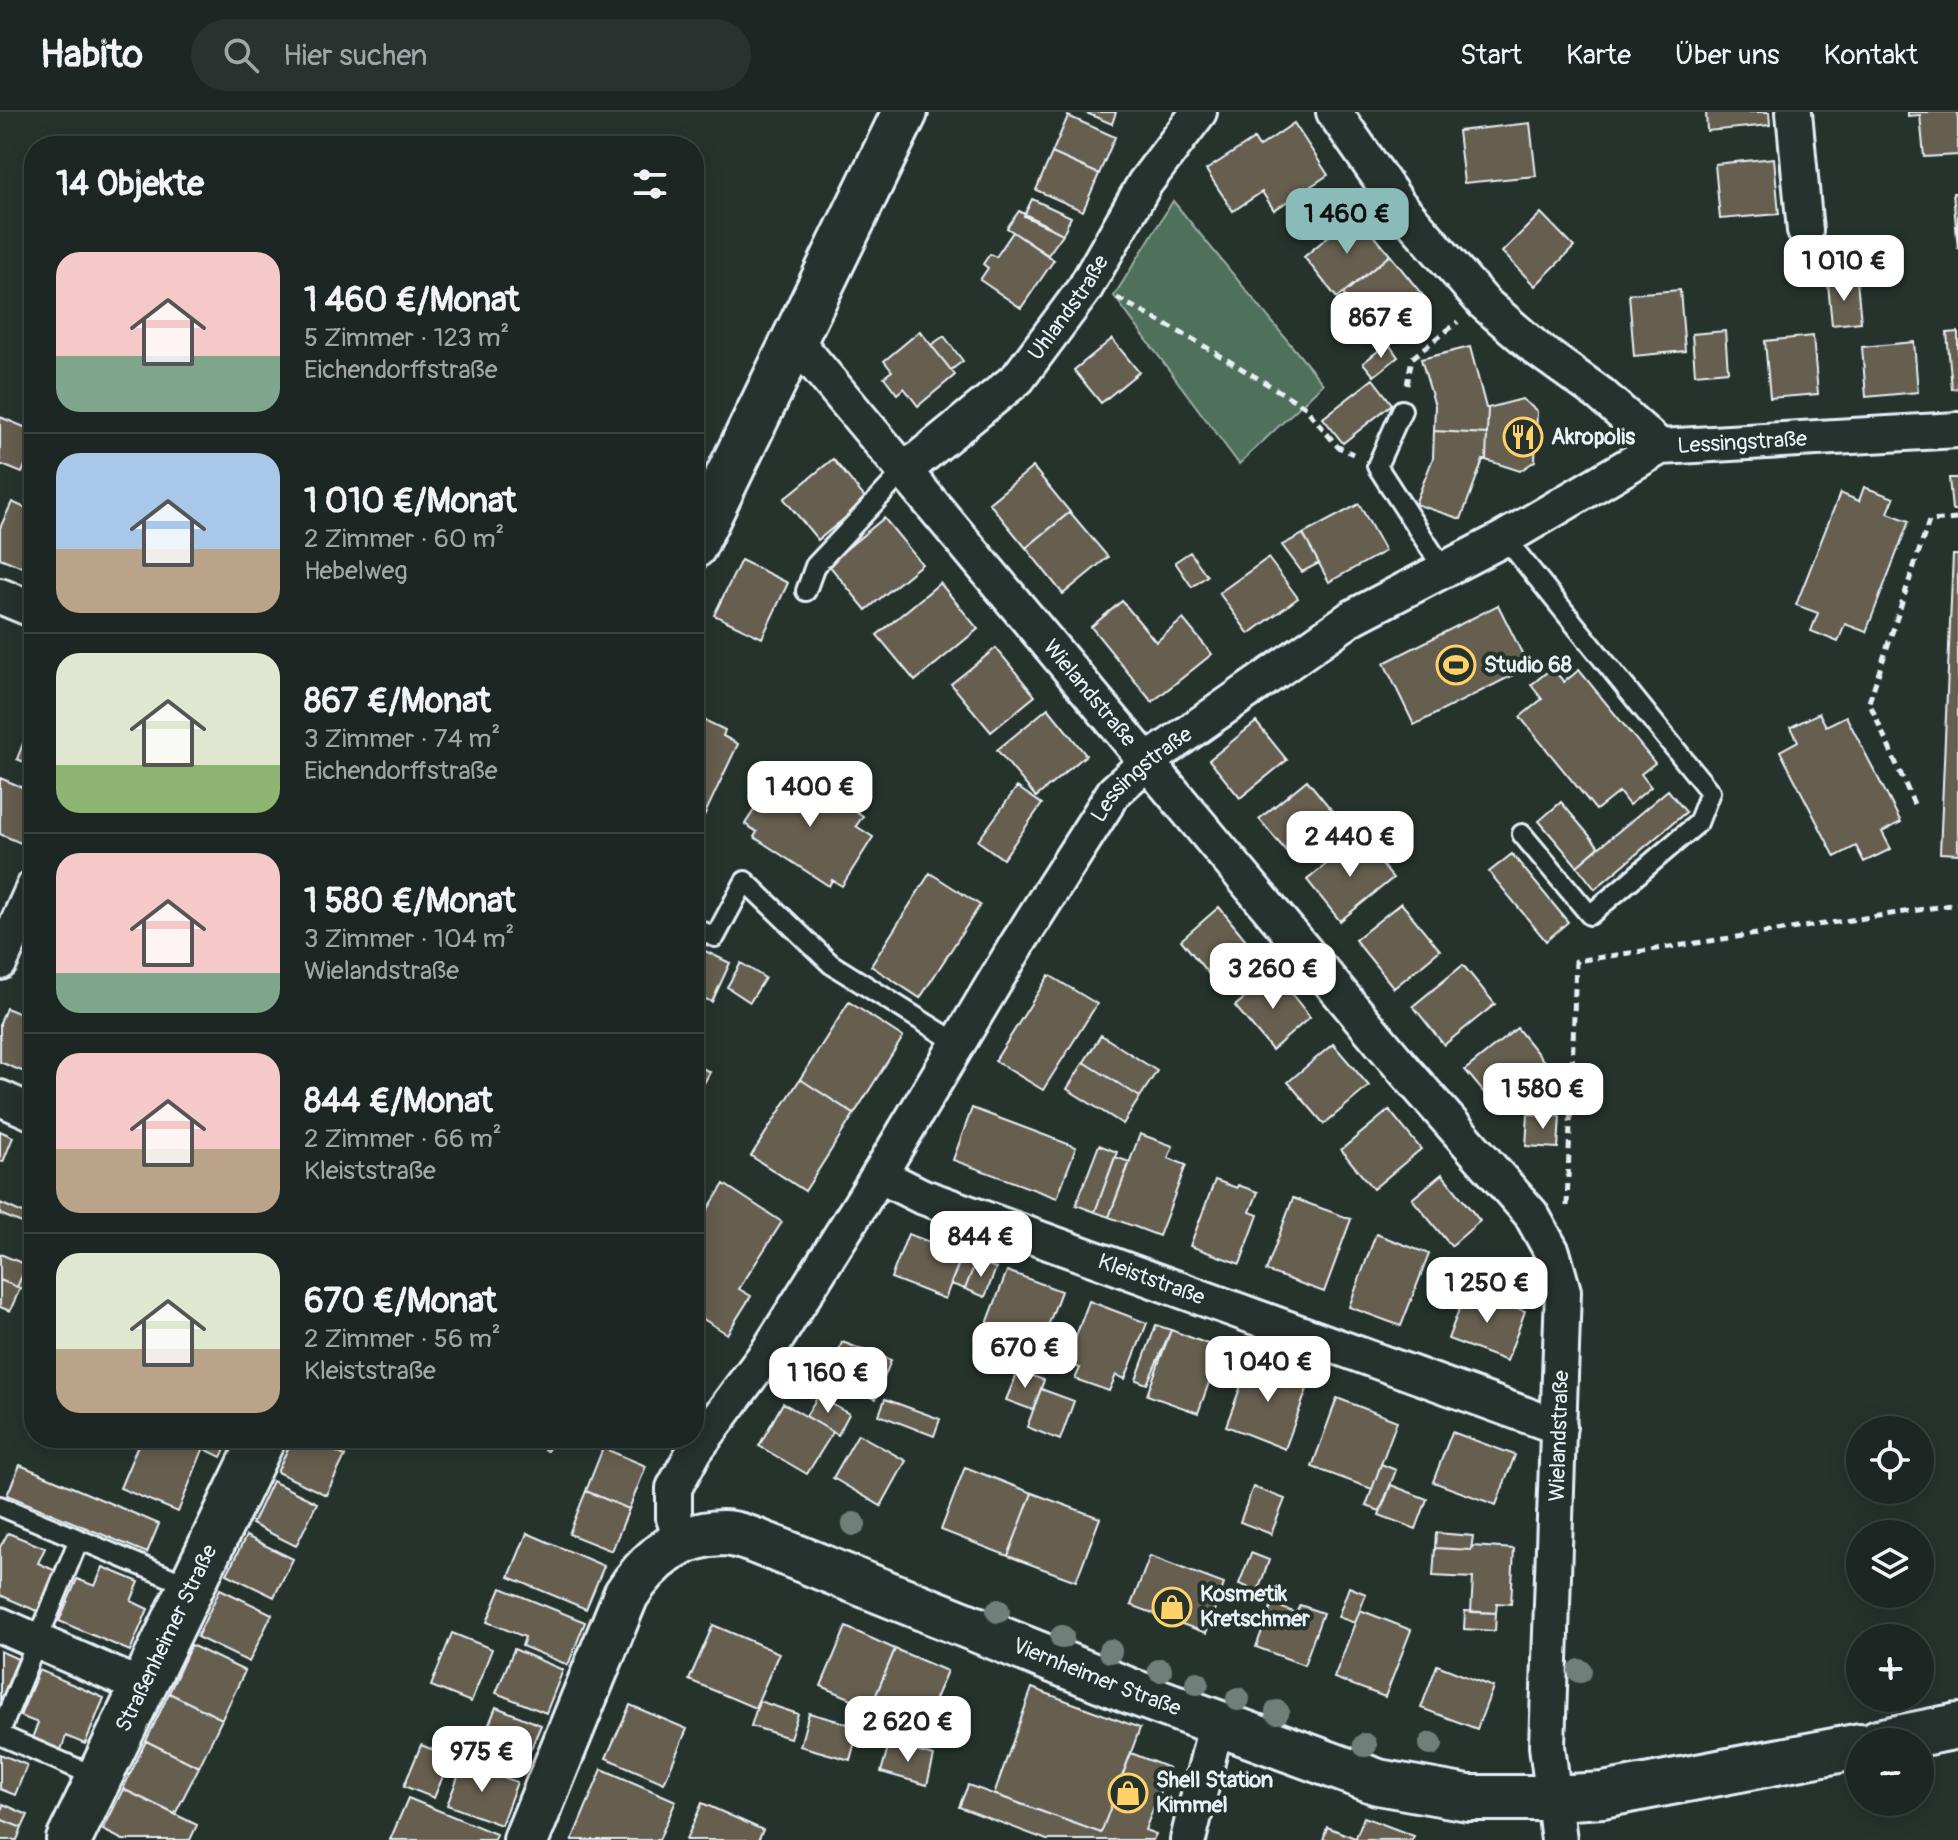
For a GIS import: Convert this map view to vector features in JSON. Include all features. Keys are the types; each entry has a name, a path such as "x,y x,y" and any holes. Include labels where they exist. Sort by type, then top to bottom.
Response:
{"main road":[{"path":"704,526 905,112"},
{"name":"Straßenheimer Straße","path":"69,1840 258,1448"},
{"name":"Viernheimer Straße","path":"526,1840 626,1595 640,1573 660,1554 682,1543 723,1533 738,1535 1216,1725 1378,1782 1468,1798 1556,1819 1603,1795 1846,1749"},
{"path":"1934,1731 1958,1726"}],"street":[{"name":"Uhlandstraße","path":"904,471 1018,378 1085,288 1145,183 1199,112"},
{"path":"1334,112 1398,204 1484,303 1536,348 1600,394 1660,447"},
{"path":"1794,112 1805,231"},
{"name":"Wielandstraße","path":"795,340 1405,1071 1531,1214 1552,1252 1563,1291 1547,1746 1556,1819"},
{"name":"Lessingstraße","path":"704,1423 768,1352 1114,792 1148,761 1353,617 1505,538 1660,447 1958,430"},
{"path":"0,596 24,606"},
{"path":"0,962 24,909"},
{"path":"0,1098 24,1109"},
{"name":"Kleiststraße","path":"879,1175 921,1196 1559,1427"},
{"name":"Lessingstraße","path":"682,1543 674,1518 674,1488 684,1448"},
{"path":"0,1625 142,1687"},
{"path":"1188,1840 1216,1725"}],"lane":[{"path":"1402,410 1377,466 1444,570"},
{"path":"806,591 815,566 904,471"},
{"path":"1505,538 1710,792 1698,823 1590,915 1522,834"},
{"path":"704,932 715,937 745,881 831,964 959,1044"},
{"path":"0,1506 190,1586"},
{"path":"79,1539 0,1734 99,1778"}],"path":[{"path":"1412,358 1484,303"},
{"path":"1132,305 1304,406 1338,447 1377,466"},
{"path":"1914,804 1869,702 1929,521 1958,519"},
{"path":"1566,1213 1576,961 1958,904"}],"green space":[{"path":"1173,201 1323,384 1239,464 1114,296"}],"building":[{"path":"1084,112 1116,112 1112,124"},
{"path":"1706,112 1769,112 1770,125 1707,131"},
{"path":"1908,112 1958,112 1958,155 1924,157 1920,115 1908,116"},
{"path":"1068,116 1115,137 1099,174 1052,153"},
{"path":"1294,123 1328,175 1274,210 1262,192 1233,211 1206,170 1254,139 1259,147"},
{"path":"1530,123 1536,176 1464,183 1458,131"},
{"path":"1052,153 1099,174 1083,211 1036,190"},
{"path":"1774,158 1779,214 1720,219 1715,164"},
{"path":"1953,193 1958,193 1958,249"},
{"path":"1032,199 1071,217 1063,234 1024,216"},
{"path":"1019,211 1063,234 1048,255 1007,228"},
{"path":"1356,213 1390,255 1337,298 1304,257"},
{"path":"1541,213 1574,247 1535,286 1502,252"},
{"path":"1013,232 1054,260 1021,308 980,280 988,268 983,264 990,254 996,257"},
{"path":"1390,255 1425,298 1378,336 1343,294"},
{"path":"1857,281 1861,322 1832,325 1828,284"},
{"path":"1680,290 1685,351 1634,356 1629,294"},
{"path":"920,331 955,375 918,406 904,388 897,394 884,377 892,371 884,361"},
{"path":"1725,331 1728,371 1695,374 1692,334"},
{"path":"1958,332 1958,388 1952,389 1947,333"},
{"path":"944,336 963,361 951,370 931,345"},
{"path":"1813,336 1818,394 1770,398 1765,341"},
{"path":"1112,339 1139,372 1101,403 1074,370"},
{"path":"1914,342 1918,392 1866,397 1862,347"},
{"path":"1388,343 1398,357 1374,376 1363,363"},
{"path":"1470,347 1488,408 1487,434 1434,431 1435,406 1421,359"},
{"path":"1373,379 1392,404 1343,443 1323,418"},
{"path":"1522,399 1537,411 1535,461 1520,471 1486,460 1488,408"},
{"path":"0,417 24,427 24,468 22,473 0,464"},
{"path":"1434,431 1487,434 1486,460 1483,460 1461,519 1415,504 1433,458"},
{"path":"833,459 867,500 818,540 784,499"},
{"path":"1033,467 1070,512 1026,548 989,503"},
{"path":"1949,478 1958,478 1958,510 1952,510"},
{"path":"1864,487 1894,498 1888,513 1909,521 1866,632 1845,624 1838,642 1811,631 1818,613 1796,605 1840,493 1859,501"},
{"path":"12,502 24,507 24,568 0,558 0,528"},
{"path":"1359,504 1385,551 1329,582 1303,534"},
{"path":"1070,512 1108,557 1063,594 1026,548"},
{"path":"884,518 922,564 866,610 828,564"},
{"path":"1303,534 1319,563 1302,572 1282,545"},
{"path":"1190,552 1207,576 1192,587 1175,562"},
{"path":"1953,555 1958,555 1958,854 1940,853"},
{"path":"1268,558 1298,598 1249,634 1219,593"},
{"path":"741,560 788,583 762,638 714,615"},
{"path":"940,583 978,629 915,681 877,635"},
{"path":"1122,601 1156,642 1183,619 1212,654 1152,702 1091,627"},
{"name":"Studio 68","path":"1498,605 1529,667 1414,725 1384,663"},
{"path":"996,648 1035,696 991,732 951,684"},
{"path":"1552,668 1564,682 1579,670 1655,763 1641,774 1651,787 1629,805 1619,792 1596,810 1520,717 1542,699 1531,685"},
{"path":"1048,708 1086,755 1036,797 997,750"},
{"path":"1819,713 1826,726 1846,716 1901,822 1882,832 1891,849 1864,862 1856,846 1835,857 1780,751 1798,741 1791,727"},
{"path":"704,720 725,730 723,736 738,744 704,816"},
{"path":"1256,722 1287,760 1240,798 1209,760"},
{"path":"24,741 24,762 17,759"},
{"path":"777,775 795,786 801,776 863,816 856,826 873,837 842,886 832,880 829,886 754,837 757,832 745,824"},
{"path":"0,778 24,788 24,842 23,844 0,834"},
{"path":"1307,780 1339,819 1292,858 1259,819"},
{"path":"1017,787 1042,804 1003,859 978,841"},
{"path":"1668,790 1686,812 1595,889 1577,866"},
{"path":"1561,802 1599,847 1577,866 1539,821"},
{"path":"1359,837 1393,878 1340,921 1307,880"},
{"path":"1512,854 1568,922 1546,941 1489,872"},
{"path":"930,873 980,905 920,998 871,966"},
{"path":"1401,903 1440,950 1394,988 1355,940"},
{"path":"1219,907 1255,951 1216,983 1181,940"},
{"path":"704,950 730,963 712,1002 704,998"},
{"path":"741,963 765,978 750,1002 727,987"},
{"path":"1463,965 1495,1004 1444,1045 1413,1006"},
{"path":"1275,973 1310,1017 1272,1050 1235,1006"},
{"path":"1049,975 1097,1004 1043,1090 995,1061"},
{"path":"849,1002 903,1037 854,1114 800,1079"},
{"path":"6,1008 24,1015 24,1072 0,1062 0,1023"},
{"path":"1517,1028 1547,1065 1496,1107 1465,1070"},
{"path":"1101,1035 1157,1071 1140,1097 1084,1062"},
{"path":"1333,1044 1369,1086 1324,1124 1288,1082"},
{"path":"1084,1062 1140,1097 1123,1124 1067,1089"},
{"path":"704,1069 710,1072 704,1083"},
{"path":"800,1079 854,1114 805,1191 751,1156"},
{"path":"972,1108 1076,1147 1057,1198 953,1160"},
{"path":"1389,1110 1421,1149 1373,1189 1341,1150"},
{"path":"1528,1114 1560,1116 1558,1148 1526,1146"},
{"path":"0,1131 13,1137 3,1162 0,1161"},
{"path":"1140,1134 1173,1146 1168,1158 1186,1165 1159,1236 1109,1217"},
{"path":"1099,1145 1117,1152 1095,1212 1076,1205"},
{"path":"1115,1157 1130,1162 1109,1217 1095,1212"},
{"path":"1442,1174 1480,1221 1451,1246 1412,1199"},
{"path":"1215,1180 1258,1192 1250,1212 1258,1215 1240,1264 1190,1246"},
{"path":"724,1184 782,1222 739,1289 751,1296 727,1334 704,1319 704,1215"},
{"path":"1293,1198 1351,1219 1324,1292 1266,1271"},
{"path":"0,1203 24,1214 24,1224 0,1214"},
{"path":"908,1234 962,1254 945,1299 891,1278"},
{"path":"1376,1234 1429,1254 1401,1326 1349,1307"},
{"path":"0,1254 24,1264 17,1287 0,1280"},
{"path":"962,1256 976,1261 965,1289 951,1284"},
{"path":"976,1261 996,1268 985,1297 965,1289"},
{"path":"24,1271 24,1290 17,1287"},
{"path":"1007,1271 1061,1291 1039,1350 1020,1342 1023,1335 1010,1330 1007,1338 985,1329"},
{"path":"0,1280 20,1288 10,1311 0,1307"},
{"path":"1467,1288 1525,1311 1507,1361 1448,1339"},
{"path":"1089,1301 1147,1323 1125,1379 1116,1375 1109,1391 1075,1379 1080,1368 1066,1363"},
{"path":"1156,1325 1171,1330 1147,1384 1136,1380"},
{"path":"1171,1330 1221,1349 1198,1413 1147,1395"},
{"path":"842,1342 891,1360 876,1399 822,1378 826,1366 833,1368"},
{"path":"1251,1359 1310,1381 1285,1449 1226,1426"},
{"path":"1018,1371 1044,1380 1033,1410 1006,1400"},
{"path":"1041,1389 1074,1401 1060,1440 1027,1427"},
{"path":"818,1396 849,1414 838,1435 806,1416"},
{"path":"1337,1398 1397,1421 1372,1489 1312,1467"},
{"path":"885,1399 940,1419 934,1436 879,1415"},
{"path":"783,1403 833,1432 807,1474 759,1446"},
{"path":"1452,1432 1515,1455 1496,1505 1433,1482"},
{"path":"858,1434 906,1461 881,1506 833,1478"},
{"path":"137,1448 204,1448 178,1512 120,1488"},
{"path":"203,1448 226,1448 221,1457"},
{"path":"288,1448 329,1448 345,1456 326,1495 277,1472"},
{"path":"603,1448 646,1466 629,1509 586,1491"},
{"path":"1381,1464 1396,1470 1380,1511 1366,1506"},
{"path":"20,1465 159,1524 147,1553 7,1495"},
{"path":"965,1467 1032,1493 1008,1556 941,1530"},
{"path":"272,1481 317,1503 296,1546 252,1524"},
{"path":"1391,1485 1427,1499 1416,1529 1379,1515"},
{"path":"1253,1487 1285,1499 1271,1534 1240,1522"},
{"path":"586,1491 629,1509 612,1551 569,1534"},
{"path":"1032,1493 1100,1518 1076,1581 1008,1556"},
{"path":"8,1533 45,1548 38,1563 56,1571 39,1612 0,1595 0,1547"},
{"path":"527,1533 604,1566 586,1609 509,1577"},
{"path":"1436,1533 1473,1536 1471,1550 1435,1548"},
{"path":"246,1536 293,1559 274,1597 227,1574"},
{"path":"1472,1546 1514,1549 1511,1604 1497,1603 1496,1613 1471,1612 1473,1578 1433,1576 1435,1548 1471,1550"},
{"path":"1251,1553 1269,1560 1258,1591 1239,1584"},
{"path":"1150,1556 1224,1584 1206,1633 1131,1605"},
{"path":"103,1567 139,1582 131,1601 148,1609 130,1651 59,1621 77,1579 95,1586"},
{"path":"1349,1587 1366,1594 1355,1623 1338,1617"},
{"path":"501,1588 585,1622 568,1665 522,1646 525,1637 487,1622"},
{"path":"220,1589 272,1614 249,1662 197,1637"},
{"path":"1272,1604 1296,1613 1300,1605 1323,1613 1304,1665 1256,1647"},
{"path":"1360,1610 1411,1630 1385,1697 1334,1678"},
{"path":"1465,1611 1496,1613 1495,1631 1464,1629"},
{"path":"713,1625 779,1653 755,1708 689,1680"},
{"path":"846,1627 895,1649 871,1707 821,1686"},
{"path":"452,1633 492,1649 471,1702 431,1686"},
{"path":"191,1645 245,1671 222,1719 169,1693"},
{"path":"514,1649 563,1670 546,1713 496,1693"},
{"path":"895,1649 947,1671 922,1729 871,1707"},
{"path":"0,1651 18,1659 0,1702"},
{"path":"1437,1665 1493,1687 1477,1729 1421,1708"},
{"path":"39,1670 104,1698 85,1744 66,1736 61,1750 32,1738 38,1723 20,1716"},
{"path":"1032,1688 1140,1728 1101,1833 994,1794"},
{"path":"169,1693 222,1719 199,1767 146,1741"},
{"path":"759,1701 798,1714 790,1738 751,1726"},
{"path":"630,1705 687,1729 664,1783 606,1758"},
{"path":"496,1707 541,1725 523,1767 479,1749"},
{"path":"809,1713 859,1727 850,1760 800,1746"},
{"path":"146,1741 199,1767 175,1814 123,1789"},
{"path":"889,1744 934,1756 927,1785 881,1772"},
{"path":"421,1745 451,1757 434,1798 404,1786"},
{"path":"1131,1753 1169,1768 1145,1830 1156,1834 1153,1840 1047,1840 959,1807 968,1785 1101,1833"},
{"path":"0,1754 27,1765 15,1795 0,1789"},
{"path":"464,1762 517,1782 501,1825 447,1805"},
{"path":"602,1769 676,1801 659,1840 572,1840"},
{"path":"123,1789 197,1825 190,1840 123,1840 103,1830"},
{"path":"408,1798 496,1834 494,1840 390,1840"},
{"path":"702,1803 763,1830 758,1840 686,1840"},
{"path":"3,1804 28,1815 22,1828 0,1819"},
{"path":"1364,1817 1414,1836 1412,1840 1355,1840"},
{"path":"0,1819 22,1828 17,1840 0,1840"},
{"path":"1327,1827 1355,1838 1355,1840 1323,1840"}],"place":[{"name":"Akropolis","path":"1523,437"},
{"name":"Studio 68","path":"1456,665"},
{"name":"Kosmetik Kretschmer","path":"1172,1607"},
{"name":"Shell Station Kimmel","path":"1128,1793"}]}
